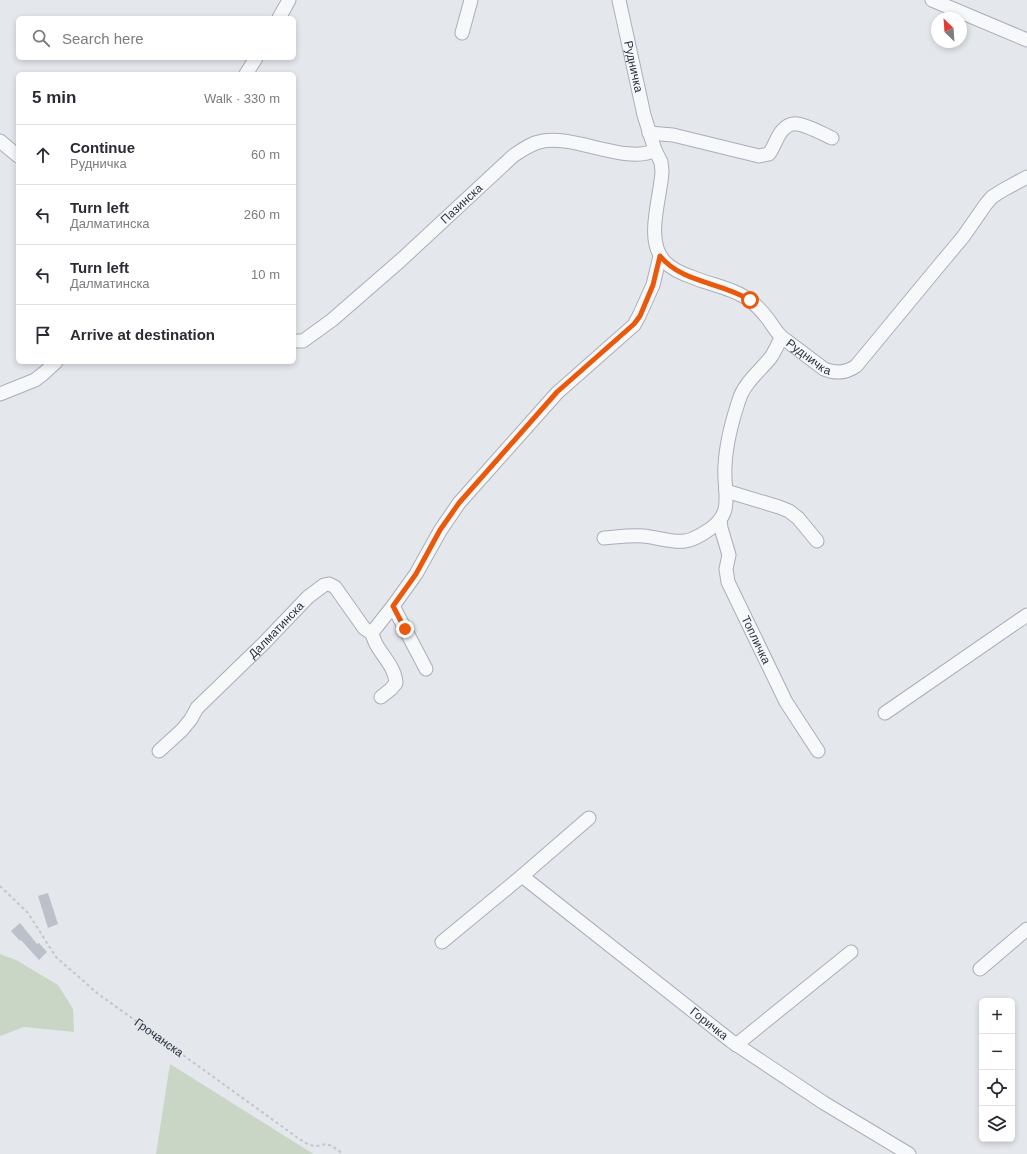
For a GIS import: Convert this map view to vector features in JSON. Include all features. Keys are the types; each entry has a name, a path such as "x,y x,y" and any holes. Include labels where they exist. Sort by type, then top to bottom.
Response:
{"street":[{"path":"280,16 289,0"},
{"path":"462,33 471,0"},
{"name":"Рудничка","path":"618,0 644,115 655,150 661,162 662,171 655,226 656,246 660,256 666,263 677,271 692,278 742,295 750,300 768,319 781,338 824,369 842,372 856,366 963,237 992,197 1027,177"},
{"path":"932,0 1027,40"},
{"path":"247,72 255,60"},
{"path":"649,133 673,135 759,156 769,154 781,132 792,124 802,125 832,138"},
{"name":"Пазинска","path":"296,341 303,341 332,320 401,260 513,156 524,148 539,142 552,140 629,154 650,153 655,150"},
{"path":"0,141 16,154"},
{"path":"381,697 396,683 396,676 394,670 376,643 371,632 393,606 416,574 440,530 459,503 557,392 634,324 640,316 653,285 660,256"},
{"path":"604,538 642,536 678,542 687,541 712,528 720,520 724,515 726,507 725,466 728,443 739,398 743,390 771,357 781,338"},
{"path":"0,394 35,380 54,364"},
{"path":"726,491 789,511 798,518 817,541"},
{"name":"Топличка","path":"720,520 729,555 726,569 728,582 786,702 818,752"},
{"name":"Далматинска","path":"159,751 182,730 191,719 197,708 264,643 308,597 324,585 329,584 335,587 364,628 371,632"},
{"path":"393,606 426,669"},
{"path":"885,713 1027,614"},
{"path":"442,942 589,818"},
{"name":"Горичка","path":"522,876 628,961 736,1044 824,1103 908,1154"},
{"path":"980,969 1027,930"},
{"path":"736,1044 851,952"}],"path":[{"name":"Грочанска","path":"0,886 28,913 56,957 98,993 298,1138 309,1145 317,1146 326,1144 332,1146 343,1154"}],"green space":[{"path":"0,954 16,960 58,985 73,1009 74,1032 24,1027 0,1036"},
{"path":"170,1064 312,1153 314,1154 156,1154"}],"building":[{"path":"48,893 58,924 48,928 38,896"},
{"path":"20,923 37,944 39,943 47,952 39,960 11,931"}],"route":[{"path":"405,629 393,606 416,574 440,530 459,503 557,392 634,324 640,316 653,285 660,256 666,263 677,271 692,278 742,295 750,300"}]}
